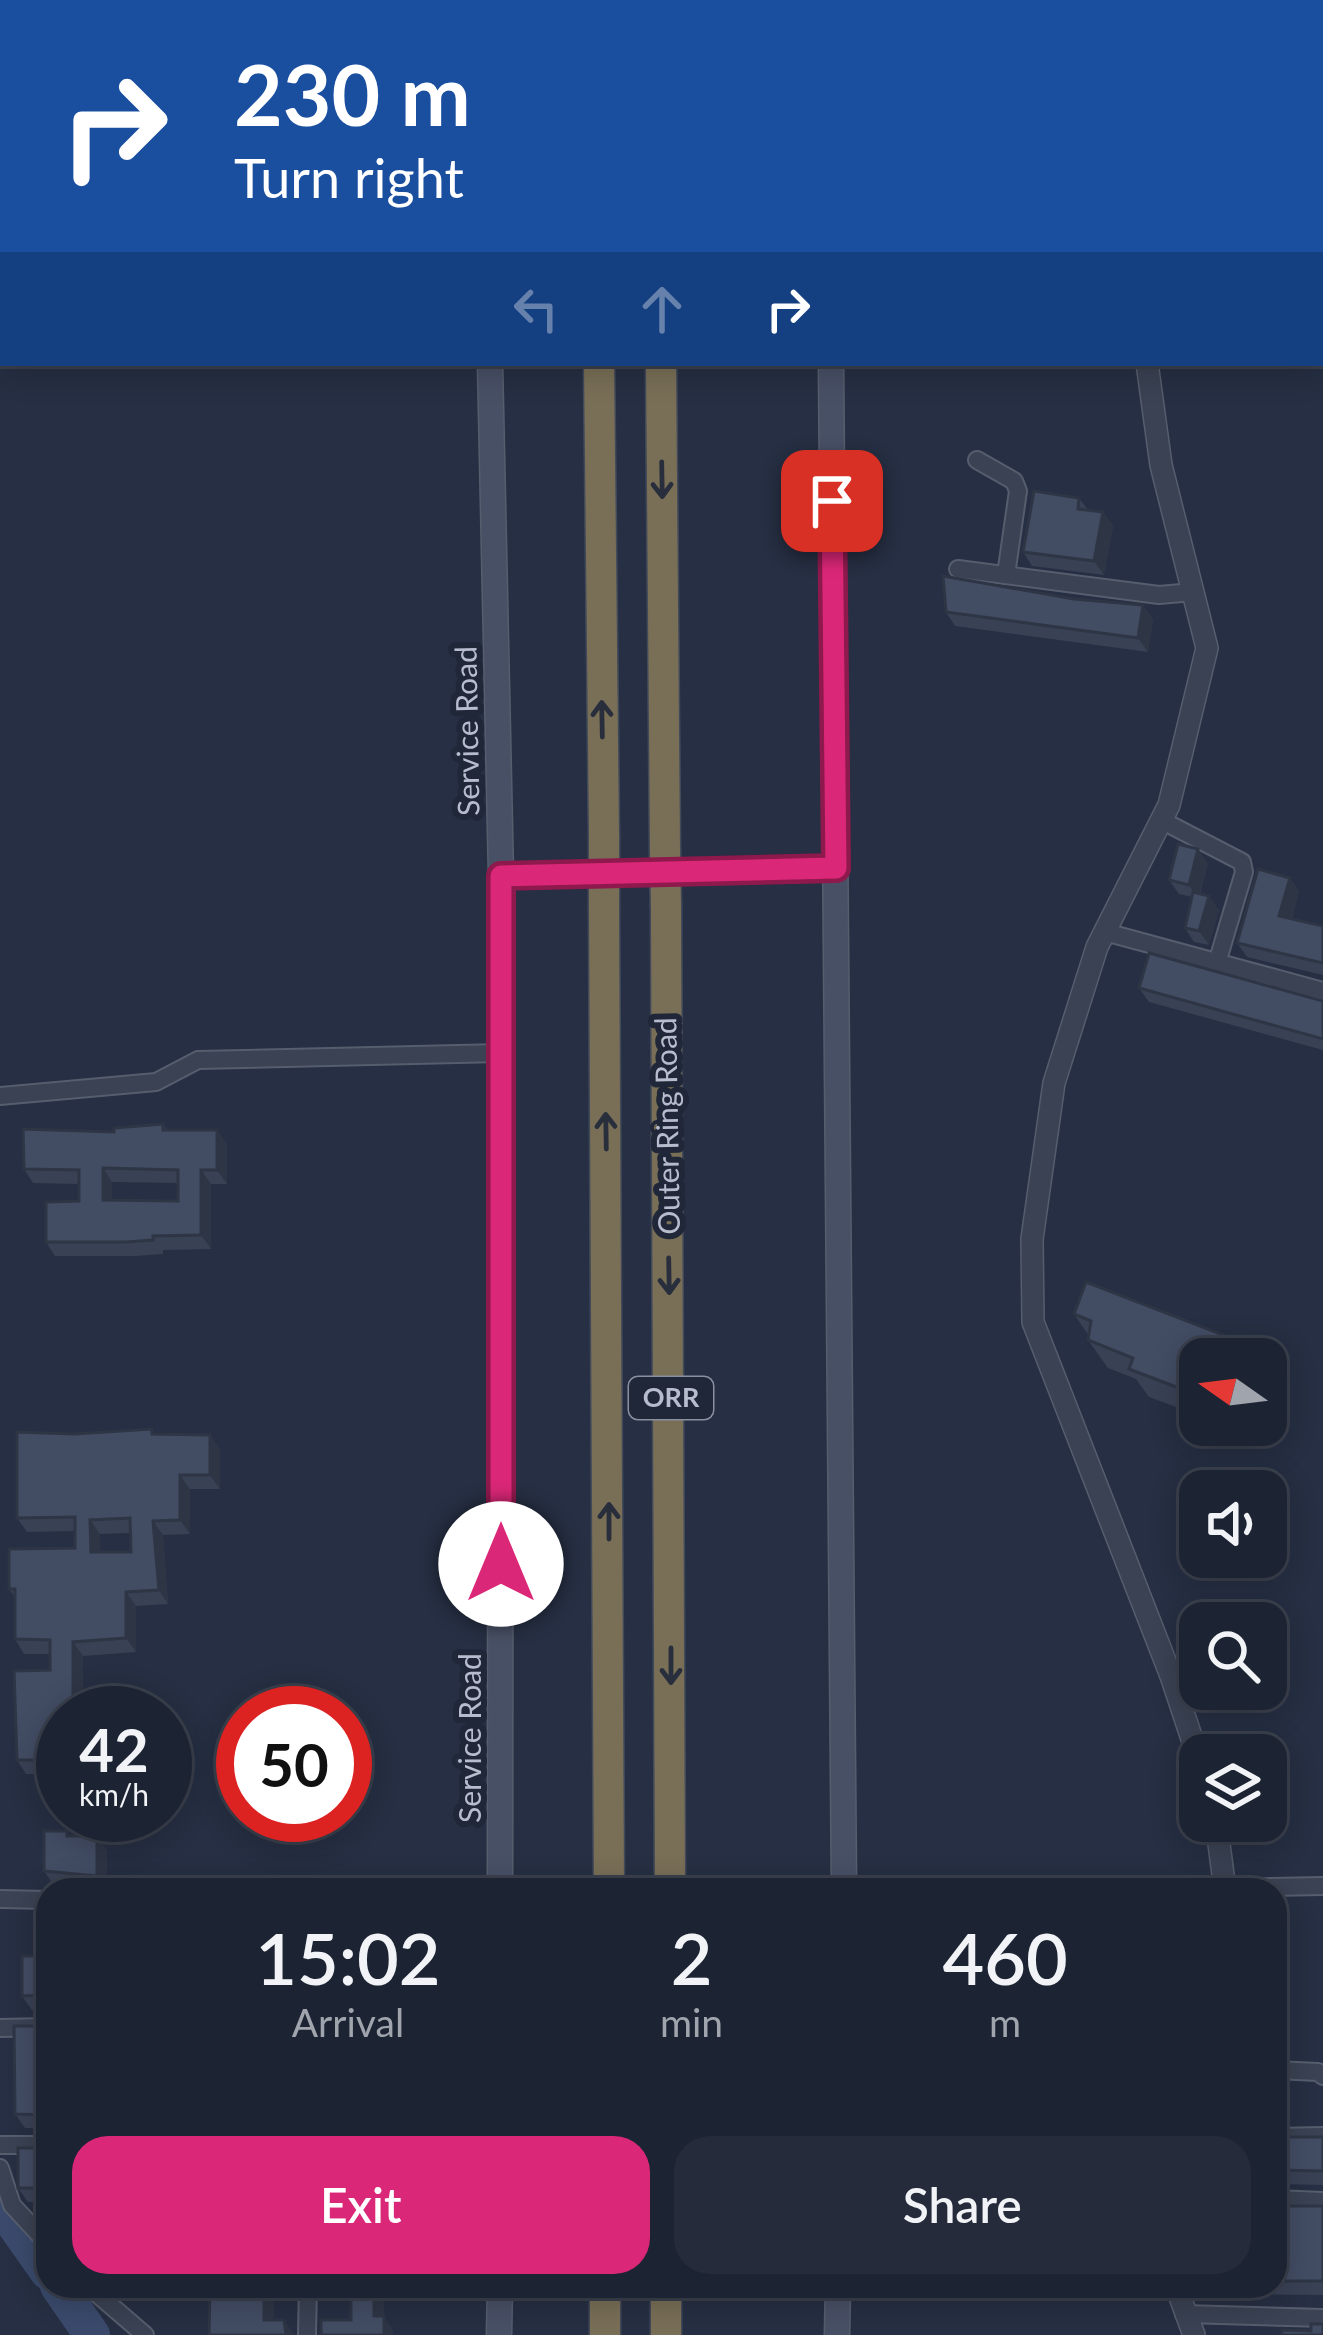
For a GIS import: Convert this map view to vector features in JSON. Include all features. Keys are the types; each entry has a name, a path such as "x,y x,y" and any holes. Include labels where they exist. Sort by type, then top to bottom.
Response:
{"highway":[{"name":"Outer Ring Road","path":"599,366 609,1878"},
{"name":"Outer Ring Road","path":"661,366 670,1878"},
{"path":"605,2298 605,2335"},
{"path":"666,2298 666,2335"}],"main road":[{"name":"Service Road","path":"490,366 501,876 500,1878"},
{"path":"830,366 844,1878"},
{"path":"501,876 836,868"},
{"path":"500,2298 500,2335"},
{"path":"837,2335 838,2298"}],"street":[{"path":"1147,366 1161,465 1207,648 1169,805 1105,932 1054,1083 1032,1239 1033,1322 1190,1734"},
{"path":"977,460 1014,481 1018,491 1006,575"},
{"path":"958,569 1160,595 1192,592"},
{"path":"1161,820 1242,862 1244,872 1217,962"},
{"path":"1105,932 1323,992"},
{"path":"0,1096 156,1082 198,1060 501,1052"},
{"path":"1219,1842 1224,1878"},
{"path":"1287,1887 1323,1886"},
{"path":"0,1899 36,1900"},
{"path":"0,2028 36,2027"},
{"path":"1287,2071 1323,2076"},
{"path":"1287,2137 1323,2136"},
{"path":"0,2145 36,2145"},
{"path":"0,2168 12,2206 36,2231"},
{"path":"1287,2199 1323,2200"},
{"path":"102,2298 145,2335"},
{"path":"308,2298 308,2335"},
{"path":"1189,2325 1323,2318"}],"building":[{"path":"1034,491 1079,498 1078,509 1103,512 1094,561 1023,552"},
{"path":"943,576 1074,599 1143,605 1138,638 946,612"},
{"path":"1178,844 1198,849 1189,885 1169,880"},
{"path":"1258,869 1290,878 1279,916 1323,926 1323,963 1237,943"},
{"path":"1193,892 1209,896 1199,931 1185,928"},
{"path":"1149,953 1323,1001 1323,1039 1139,988"},
{"path":"163,1124 163,1130 217,1130 217,1170 201,1170 201,1235 127,1242 46,1242 46,1202 79,1201 79,1170 24,1169 23,1129 114,1132 114,1128","holes":["103,1168 178,1170 178,1201 103,1200"]},
{"path":"1086,1282 1231,1338 1179,1338 1179,1388 1129,1369 1133,1358 1088,1340 1091,1321 1074,1314"},
{"path":"152,1429 152,1434 210,1435 210,1475 180,1475 180,1520 153,1521 159,1590 126,1592 126,1638 73,1642 73,1686 36,1686 36,1760 17,1760 14,1671 50,1670 50,1640 15,1639 9,1549 75,1548 75,1517 17,1518 17,1432","holes":["130,1518 131,1552 91,1552 90,1520"]},
{"path":"44,1842 97,1842 97,1876 44,1871"},
{"path":"22,1956 36,1956 36,1995 22,1996"},
{"path":"14,2026 36,2026 36,2115 15,2114"},
{"path":"1287,2137 1323,2137 1323,2171 1287,2170"},
{"path":"18,2148 36,2148 36,2188 18,2188"},
{"path":"1287,2206 1323,2206 1323,2281 1287,2281"},
{"path":"210,2298 264,2298 264,2320 284,2320 286,2335 209,2335"},
{"path":"351,2298 374,2298 374,2316 384,2316 384,2335 321,2335 321,2320 351,2320"},
{"path":"1311,2324 1323,2324 1323,2335 1282,2335 1282,2330 1311,2331"}],"waterway":[{"path":"0,2204 36,2255"},
{"path":"66,2298 92,2335"}],"route":[{"path":"501,1564 501,876 836,868 832,501"}]}
